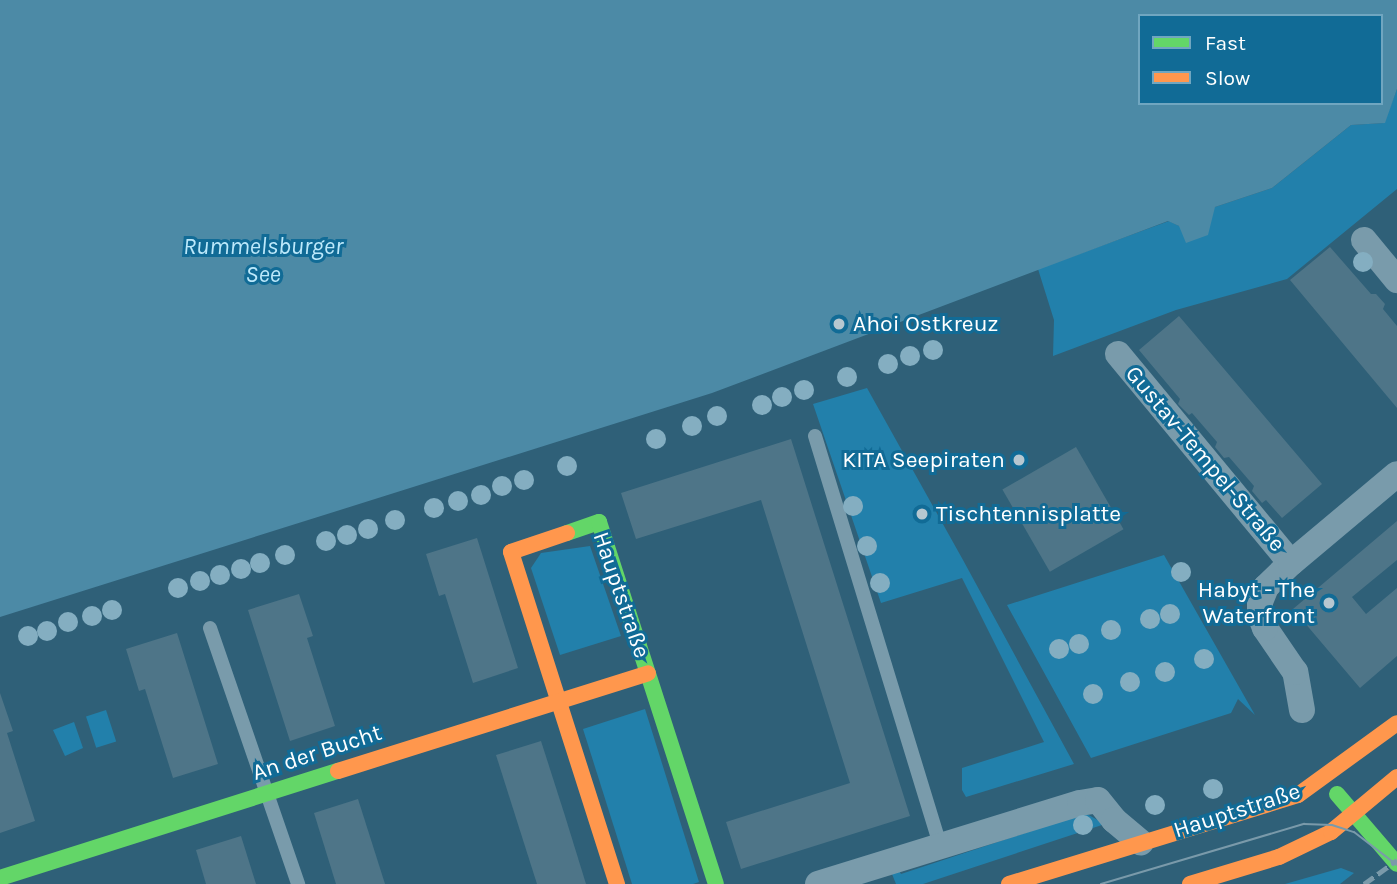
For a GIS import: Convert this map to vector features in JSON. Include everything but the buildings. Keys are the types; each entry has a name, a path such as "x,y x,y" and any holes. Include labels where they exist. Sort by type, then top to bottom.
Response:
{"street":[{"path":"1364,240 1397,280"},
{"name":"Gustav-Tempel-Straße","path":"1118,354 1291,563 1266,587 1260,602 1260,615 1295,672 1302,710"},
{"path":"1291,563 1397,474"},
{"name":"Hauptstraße","path":"617,884 511,552 599,522 716,884"},
{"name":"An der Bucht","path":"0,878 648,673"},
{"name":"Hauptstraße","path":"1009,884 1298,795 1324,779 1397,723"},
{"path":"1190,884 1288,853 1331,832 1397,777"},
{"path":"1324,779 1397,864"},
{"path":"818,884 1080,803 1098,800 1114,820 1141,843"}],"lane":[{"path":"815,436 940,845"},
{"path":"210,628 298,884"}],"shaded area":[{"path":"1397,89 1397,189 1287,279 1176,310 1053,356 1054,320 1038,269 1169,221 1179,226 1215,207 1272,188 1351,125 1384,123"},
{"path":"867,388 1074,764 966,797 962,790 962,768 1044,742 962,578 881,603 813,404"},
{"path":"590,546 621,636 560,655 531,568 541,553"},
{"path":"1164,555 1255,715 1238,699 1231,713 1091,758 1007,605"},
{"path":"645,709 699,882 693,884 632,884 583,729"},
{"path":"106,710 116,741 96,748 86,716"},
{"path":"74,722 83,748 65,756 53,730"},
{"path":"1085,813 1105,824 923,884 896,884 890,869 898,869 901,874"},
{"path":"1341,868 1354,873 1340,884 1285,884"}],"water":[{"name":"Rummelsburger See","path":"0,0 1397,0 1397,89 1385,123 1351,125 1272,188 1215,207 1208,235 1186,243 1179,226 1168,221 712,393 0,617"}],"tram line":[{"path":"1101,884 1304,824 1332,825 1354,832 1397,865"}],"railway":[{"path":"1364,884 1397,860"}],"traffic: fast":[{"path":"567,533 599,522 716,884"},
{"path":"0,878 338,771"},
{"path":"1337,794 1397,864"}],"traffic: slow":[{"path":"567,533 511,552 617,884"},
{"path":"338,771 648,673"},
{"path":"1009,884 1298,795 1397,723"},
{"path":"1190,884 1279,857 1331,832 1397,777"}],"place":[{"name":"Ahoi Ostkreuz","path":"839,324"},
{"name":"KITA Seepiraten","path":"1019,460"},
{"name":"Tischtennisplatte","path":"922,514"},
{"name":"Habyt - The Waterfront","path":"1329,603"}]}
